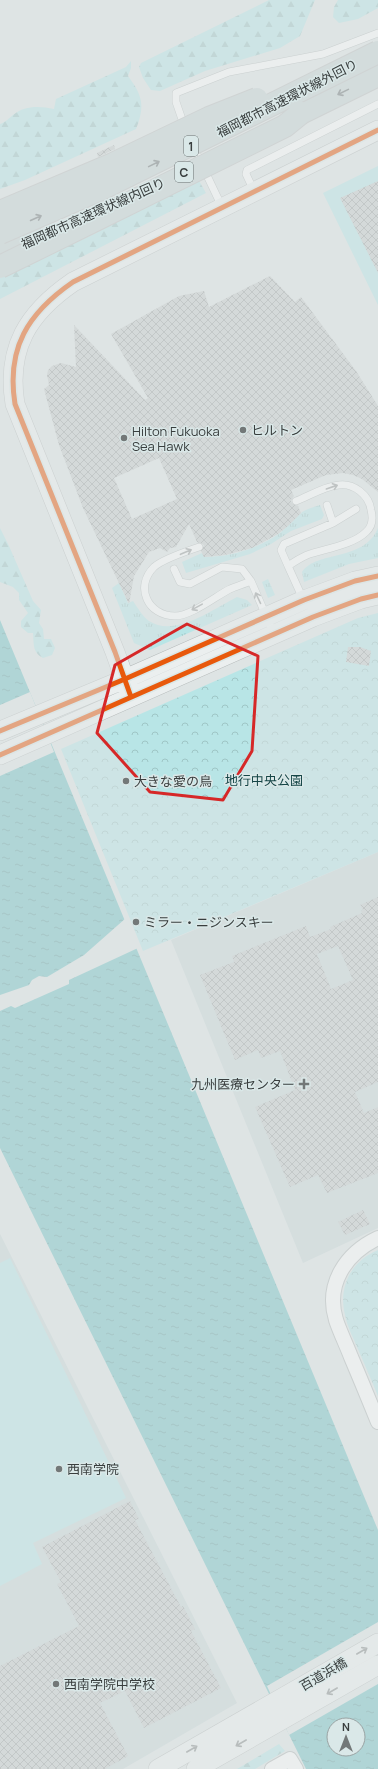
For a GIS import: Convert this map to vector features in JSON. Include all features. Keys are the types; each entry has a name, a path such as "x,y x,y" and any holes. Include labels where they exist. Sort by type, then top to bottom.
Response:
{"highway":[{"path":"0,202 108,156 206,110 297,87 378,52"},
{"name":"福岡都市高速環状線外回り","path":"0,233 106,187 378,52"},
{"name":"福岡都市高速環状線内回り","path":"0,254 142,193 378,75"},
{"path":"0,212 113,164 209,118 268,94"},
{"path":"0,268 285,126 301,113"}],"street":[{"path":"131,697 17,409 12,385 18,345 28,325 40,309 53,296 74,282 378,130"},
{"path":"0,731 125,679 271,625 308,609 355,581 378,576"},
{"path":"308,609 378,595"},
{"path":"0,755 131,697 271,625"},
{"path":"378,1238 364,1245 345,1262 335,1285 333,1298 336,1320 378,1422"},
{"name":"百道浜橋","path":"158,1769 378,1642"},
{"name":"百道浜橋","path":"196,1769 378,1665"},
{"path":"272,1769 290,1758 296,1769"}],"lane":[{"path":"222,207 179,114 176,102 176,93 229,72 323,54 378,33"},
{"path":"254,191 246,174 247,170 378,104"},
{"path":"288,566 305,556 355,539 366,532 371,525 371,510 364,494 343,484 335,485 296,501"},
{"path":"326,505 333,523"},
{"path":"308,609 281,550 284,544 333,523 356,509"},
{"path":"199,546 155,566 148,576 144,588 146,599 151,607 159,613 177,616 189,612 232,588 251,581"},
{"path":"174,569 180,582 190,584 222,567 242,569 251,581 271,625"}],"highlighted area":[{"path":"187,624 258,656 252,751 223,800 150,792 97,733 115,665"}],"shaded area":[{"name":"九州医療センター","path":"378,852 378,1228 303,1263 171,940"},
{"name":"西南学院","path":"0,1234 237,1703 123,1769 0,1769"}],"green space":[{"path":"269,0 315,0 300,36 280,48 205,71 160,91 151,90 143,78 139,67 141,63"},
{"path":"338,0 378,0 378,8 358,19 339,23 333,17 334,7"},
{"path":"131,61 131,68 128,76 137,89 141,101 141,114 136,129 25,180 0,189 0,124 22,109 43,107 54,109 56,99 126,67"},
{"path":"378,166 378,305 323,193"},
{"path":"198,179 206,193 0,299 0,278 94,234"},
{"path":"320,505 324,515 322,519 291,531 271,544 250,554 186,573 182,562 202,553 204,557 214,557 233,554 252,548 277,535 302,512"},
{"path":"0,528 33,601 41,610 39,623 43,629 44,639 51,639 55,648 52,655 43,658 39,656 34,647 33,633 28,633 21,627 21,621 28,613 19,600 19,593 13,587 0,582"},
{"path":"378,528 378,558 349,564 304,582 302,572 309,565 352,551 362,546 371,539"},
{"path":"268,579 275,595 268,598 262,582"},
{"path":"119,583 128,603 133,601 149,621 159,625 170,626 194,620 237,597 247,600 252,605 150,650 134,643 112,588"},
{"name":"地行中央公園","path":"378,613 378,852 143,951 61,749 358,618"},
{"path":"378,1250 378,1396 346,1319 343,1305 343,1295 345,1285 354,1268 360,1261"},
{"path":"10,1258 126,1498 33,1543 42,1564 0,1586 0,1263"},
{"path":"279,1744 285,1751 255,1769 237,1769"}],"water":[{"path":"0,620 378,1530 378,1769 306,1769 0,1148"}],"pier":[{"path":"30,692 54,752 0,776 0,705"},
{"path":"126,918 138,948 69,980 69,984 15,1008 11,1006 0,1011 0,995 29,985 32,980 39,976 47,977 84,955"},
{"path":"378,1622 378,1684 289,1735 267,1686"}],"building":[{"path":"114,145 115,149 98,157 97,153"},
{"path":"378,181 378,273 340,198"},
{"path":"270,276 295,302 301,297 356,371 378,406 378,492 362,479 353,475 343,473 326,475 291,490 294,496 291,500 292,503 298,506 301,513 278,534 252,548 225,555 204,557 201,551 204,545 197,542 189,524 176,547 170,548 167,552 160,548 149,552 134,576 129,604 83,508 59,445 44,389 49,385 47,375 48,370 52,366 61,363 76,367 74,325 145,400 148,398 111,334 179,296 204,291 209,307","holes":["159,458 177,499 132,519 114,478"]},
{"path":"348,647 360,647 371,651 369,666 346,662"},
{"path":"378,897 378,1082 355,1092 364,1113 378,1107 378,1173 327,1193 318,1175 290,1187 255,1107 295,1090 280,1051 261,1058 258,1050 235,1060 200,975 234,962 232,956 306,926 310,937 331,929 330,927 362,913 361,911 363,910 360,905","holes":["338,946 353,980 331,989 317,954"]},
{"path":"363,1210 370,1224 345,1235 338,1222"},
{"path":"130,1501 139,1519 135,1520 181,1607 183,1606 195,1629 191,1631 221,1688 144,1728 125,1691 100,1703 128,1756 105,1769 0,1769 0,1666 79,1626 57,1584 61,1582 42,1547"}],"cycle path":[{"path":"131,697 115,652 15,404 13,384 14,366 18,349 24,334 32,319 44,306 73,282 378,130"},
{"path":"0,731 125,679 304,600 355,581 378,576"},
{"path":"0,755 313,617 361,599 378,595"}],"place":[{"name":"ヒルトン","path":"243,430"},
{"name":"Hilton Fukuoka Sea Hawk","path":"124,438"},
{"name":"大きな愛の鳥","path":"126,781"},
{"name":"ミラー・ニジンスキー","path":"136,922"},
{"name":"九州医療センター","path":"304,1084"},
{"name":"西南学院","path":"59,1469"},
{"name":"西南学院中学校","path":"56,1684"}]}
